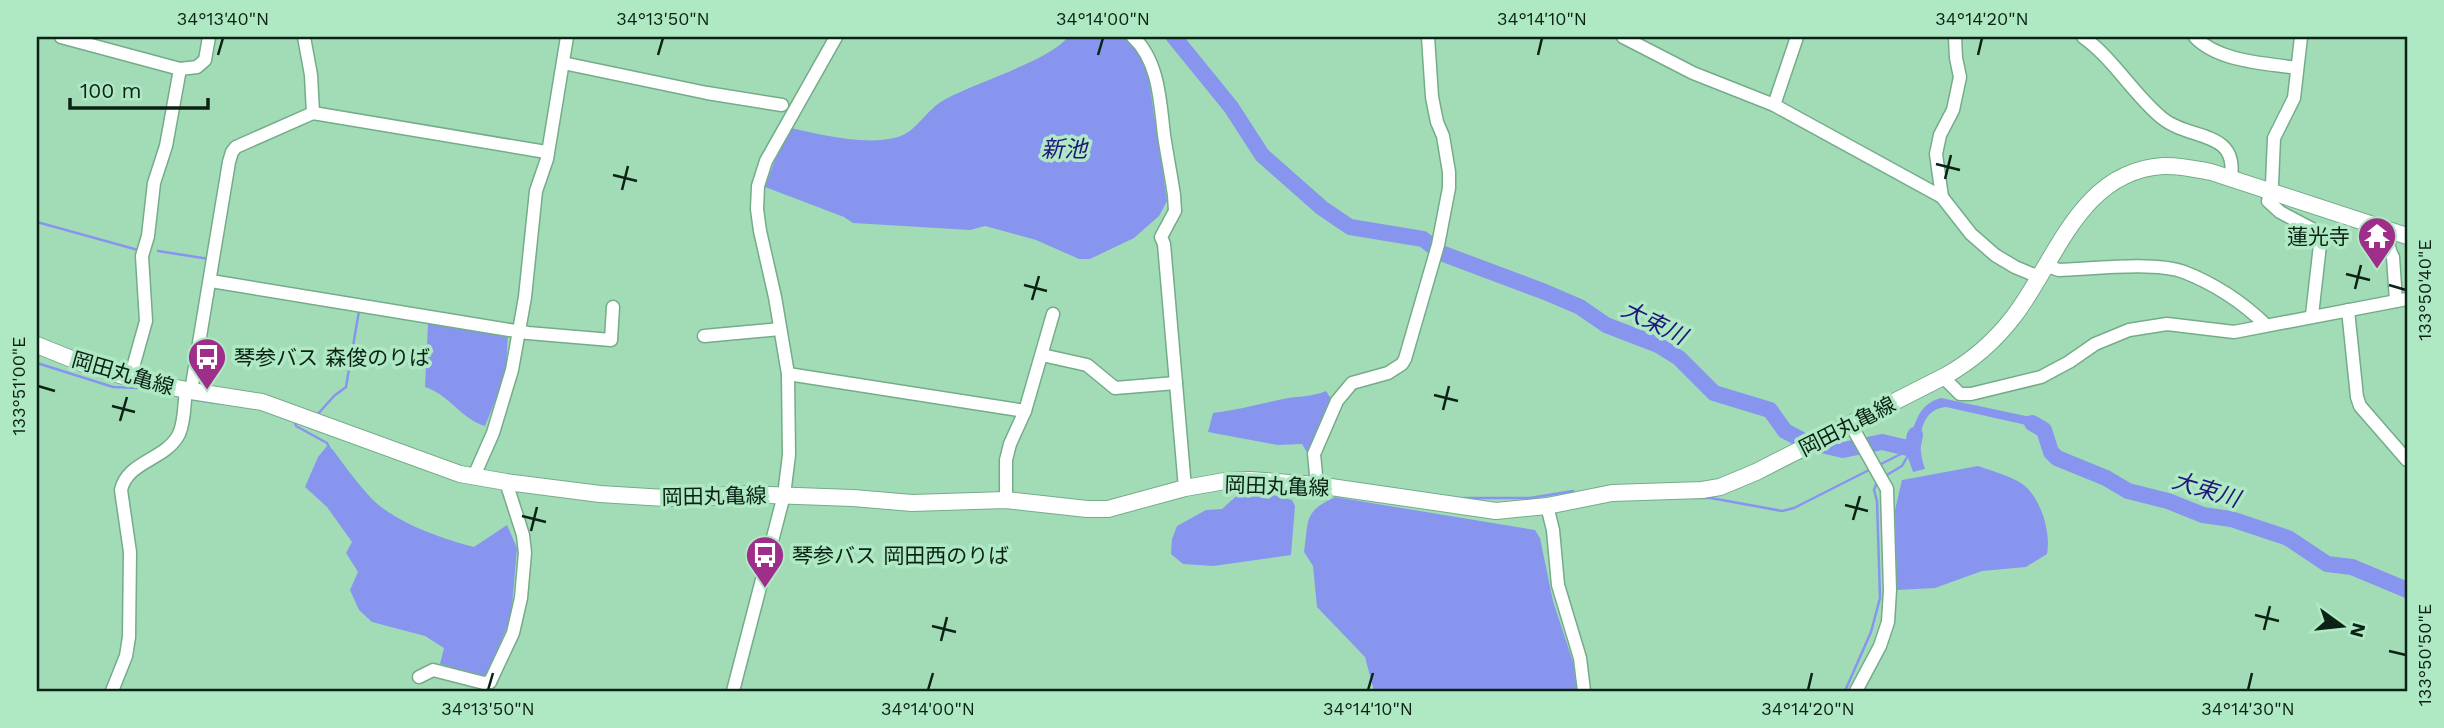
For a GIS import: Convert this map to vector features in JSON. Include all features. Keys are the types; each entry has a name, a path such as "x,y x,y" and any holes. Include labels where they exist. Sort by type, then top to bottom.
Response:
{"main road":[{"name":"岡田丸亀線","path":"37,345 84,364 186,394 262,402 460,474 600,494 665,498 737,494 784,495 912,503 1006,500 1108,509 1185,488 1250,480 1317,485 1496,511 1547,506 1612,493 1686,491 1720,487 1851,425 1943,377 1965,365 1997,335 2014,316 2078,215 2095,194 2123,177 2162,166 2183,167 2231,178 2407,236"}],"street":[{"path":"61,37 180,69 197,67 205,60 209,37"},
{"path":"304,37 311,75 313,113"},
{"path":"474,476 493,433 512,370 525,297 536,191 547,159 568,37"},
{"path":"733,691 784,495 790,426 788,374 760,231 758,186 766,160 836,37"},
{"path":"1133,37 1150,61 1160,95 1174,195 1175,211 1161,237 1164,244 1185,488"},
{"path":"1317,485 1314,454 1337,401 1352,383 1388,373 1405,359 1437,248 1449,188 1449,172 1443,136 1432,97 1428,37"},
{"path":"1623,37 1693,73 1774,105 1942,197 1971,234 1995,255 2015,267 2043,271 2148,267 2182,271 2229,294 2266,325"},
{"path":"1774,105 1797,37"},
{"path":"1942,197 1936,154 1940,135 1953,110 1960,77 1955,37"},
{"path":"2083,37 2162,118 2182,131 2220,141 2228,151 2232,167 2231,178"},
{"path":"2194,37 2212,49 2235,58 2297,68"},
{"path":"2301,37 2294,98 2274,138 2268,201 2316,230 2320,245 2312,315"},
{"path":"563,63 707,93 782,105"},
{"path":"130,378 146,321 142,256 148,236 154,183 166,146 180,69"},
{"path":"113,691 126,656 129,637 130,552 121,490 123,480 129,472 161,453 175,440 182,424 211,281 232,152 313,113 547,152"},
{"path":"1943,377 1960,394 1971,394 2041,377 2095,344 2129,330 2167,324 2234,332 2312,315 2402,300 2393,257 2389,251 2391,232"},
{"path":"211,281 519,331 611,340 614,307"},
{"path":"2348,310 2360,406 2407,460"},
{"path":"1006,500 1006,460 1010,444 1025,411 1053,314"},
{"path":"704,336 780,329"},
{"path":"1042,355 1087,365 1115,387 1176,383"},
{"path":"788,374 1025,411"},
{"path":"1851,425 1887,489 1890,590 1888,622 1871,667 1856,691"},
{"path":"419,677 433,670 493,687 513,633 521,598 524,564 523,535 506,482"},
{"path":"1547,506 1553,530 1558,585 1580,658 1584,691"}],"water":[{"name":"新池","path":"1068,37 1124,37 1140,51 1148,74 1167,201 1159,216 1134,238 1090,259 1079,259 1036,240 985,226 970,230 853,223 844,217 765,187 779,149 791,128 859,140 898,137 944,100 1045,55"},
{"path":"428,324 508,334 502,384 485,426 469,418 442,395 425,387"},
{"path":"1326,391 1332,400 1316,443 1308,454 1302,444 1278,445 1208,432 1213,413"},
{"path":"1941,398 2040,419 2051,434 2043,436 2035,427 1946,407 1936,409 1925,422 1920,441 1925,469 1913,472 1905,449 1921,411 1932,401"},
{"path":"327,446 381,507 419,528 474,547 507,525 517,548 511,618 484,676 440,664 444,648 425,636 372,622 359,610 350,590 358,572 346,553 352,542 327,507 305,487 318,457"},
{"path":"1978,466 2016,480 2031,492 2044,518 2048,537 2047,554 2026,567 1982,571 1935,588 1897,590 1895,510 1902,480"},
{"path":"1259,489 1292,500 1295,506 1291,555 1213,566 1183,564 1171,554 1172,539 1177,526 1206,510 1222,509 1242,491"},
{"path":"1335,497 1535,530 1540,538 1553,601 1573,662 1577,691 1374,691 1365,657 1317,607 1313,566 1304,552 1309,518 1317,507"}],"waterway":[{"name":"大束川","path":"1174,37 1231,107 1262,155 1322,208 1350,227 1423,239 1441,253 1580,307 1606,325 1658,345 1679,358 1714,393 1770,410 1785,431 1804,441 1843,450 1882,442 1912,449 1915,435"},
{"path":"37,222 138,250"},
{"path":"158,251 209,259"},
{"path":"317,415 346,387 359,311"},
{"path":"37,363 113,387 138,388"},
{"path":"189,399 224,404"},
{"path":"294,419 296,426 327,443 330,449"},
{"name":"大束川","path":"2032,423 2044,430 2051,452 2057,458 2106,478 2128,491 2168,501 2203,515 2231,519 2288,538 2327,564 2352,567 2407,590"},
{"path":"1877,466 1909,450"},
{"path":"1885,476 1902,466 1910,452"},
{"path":"1693,498 1711,498 1782,511 1794,508 1871,469"},
{"path":"1845,691 1871,632 1880,598 1877,501 1874,490 1877,482"},
{"path":"1464,498 1530,498 1573,491"}],"place":[{"name":"蓮光寺","path":"2377,270"},
{"name":"琴参バス 森俊のりば","path":"207,391"},
{"name":"琴参バス 岡田西のりば","path":"765,589"}]}
